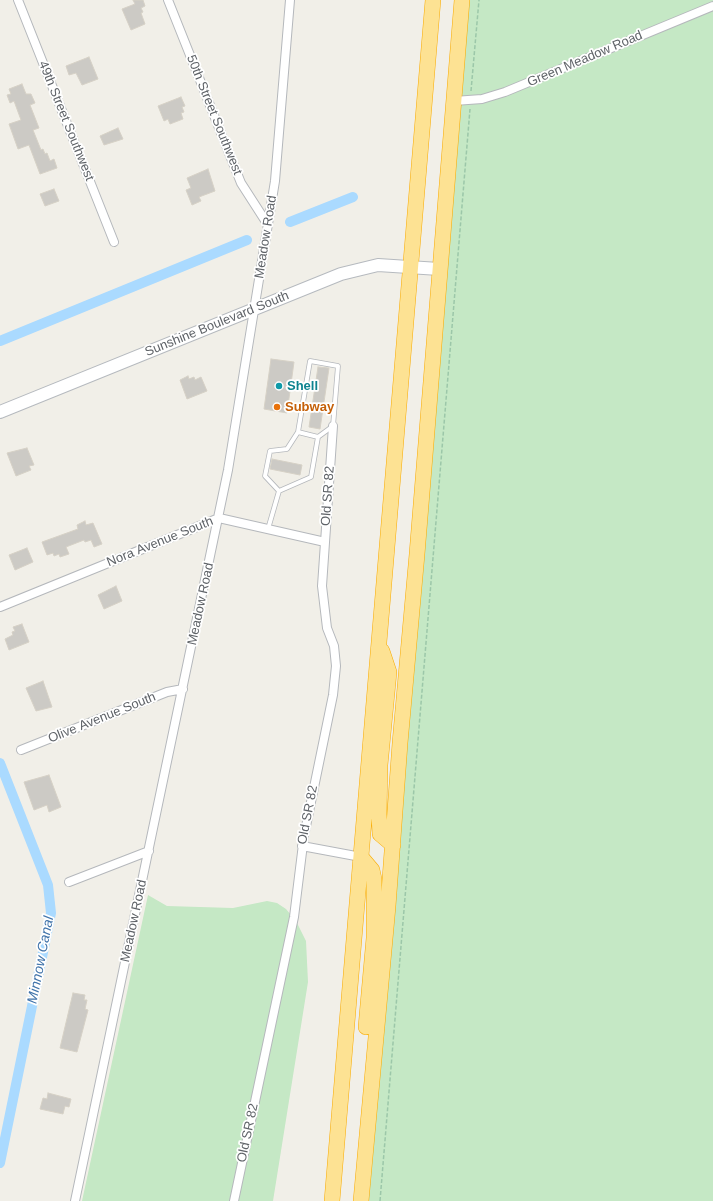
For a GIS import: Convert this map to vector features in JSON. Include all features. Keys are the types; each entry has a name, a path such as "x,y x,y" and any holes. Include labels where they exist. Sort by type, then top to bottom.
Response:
{"highway":[{"path":"332,1201 433,0"},
{"path":"361,1201 393,845 462,0"},
{"path":"380,642 389,672 380,765 380,834 393,845"},
{"path":"361,857 372,870 374,879 374,938 362,1075 370,1098"}],"street":[{"name":"49th Street Southwest","path":"18,0 114,242"},
{"name":"50th Street Southwest","path":"168,0 241,183 268,225"},
{"name":"Meadow Road","path":"75,1201 219,518 275,182 290,0"},
{"name":"Green Meadow Road","path":"454,101 482,99 505,92 713,6"},
{"name":"Sunshine Boulevard South","path":"0,412 354,270 378,266 440,269"},
{"name":"Old SR 82","path":"234,1201 294,917 302,846 332,695 336,666 334,646 327,628 322,586 333,426"},
{"name":"Nora Avenue South","path":"0,607 219,518 325,542"},
{"name":"Olive Avenue South","path":"21,750 167,692 183,688"},
{"path":"302,846 361,857"},
{"path":"69,882 149,851"}],"lane":[{"path":"279,491 264,476 270,451 287,449 298,432 310,361 338,366 333,426 318,436 298,432"},
{"path":"279,491 311,477 318,436"},
{"path":"268,529 279,491"}],"path":[{"path":"473,76 480,0"},
{"path":"380,1201 469,117"}],"green space":[{"path":"468,0 713,0 713,1201 367,1201"},
{"path":"148,895 167,906 233,908 267,901 277,903 286,909 296,921 306,941 308,982 273,1201 82,1201"}],"building":[{"path":"133,0 143,0 145,6 141,8 143,12 141,13 145,24 131,30 122,9 135,4"},
{"path":"89,57 98,79 82,85 76,73 69,75 66,66"},
{"path":"22,84 26,94 31,94 35,103 30,105 39,128 33,130 41,150 43,149 45,154 47,153 50,161 54,159 57,168 40,174 29,145 18,149 9,124 21,120 14,101 10,103 7,95 11,94 9,89"},
{"path":"181,97 185,106 182,107 184,112 181,113 183,119 170,124 168,119 164,121 158,106"},
{"path":"118,128 123,139 104,145 100,136"},
{"path":"208,169 215,191 199,197 201,201 192,205 186,190 191,188 187,178"},
{"path":"54,189 59,201 45,206 40,194"},
{"name":"Shell","path":"271,359 294,362 287,413 264,409"},
{"path":"318,367 329,368 320,429 309,427"},
{"path":"188,376 189,379 194,377 195,380 201,377 207,391 187,399 180,380"},
{"path":"27,448 34,465 29,466 31,470 16,476 7,453"},
{"path":"272,459 302,465 300,475 270,469"},
{"path":"85,521 86,525 93,523 102,544 94,547 91,540 85,542 84,540 66,547 69,554 60,557 59,554 54,556 53,553 47,555 42,542 78,529 77,525"},
{"path":"27,548 33,562 15,570 9,555"},
{"path":"116,586 122,601 104,609 98,595"},
{"path":"22,624 29,642 9,650 5,639 13,635 12,632 15,631 13,627"},
{"path":"43,681 52,707 36,711 26,688"},
{"path":"49,775 61,807 49,812 47,805 34,810 24,782"},
{"path":"73,993 85,995 84,1000 87,1000 85,1009 88,1010 77,1052 60,1048"},
{"path":"48,1093 71,1099 69,1107 65,1106 63,1114 40,1109 43,1098 47,1099"}],"waterway":[{"path":"290,222 353,197"},
{"path":"0,341 247,240"},
{"name":"Minnow Canal","path":"0,763 48,885 51,913 0,1163"}],"place":[{"name":"Shell","path":"279,386"},
{"name":"Subway","path":"277,407"}]}
